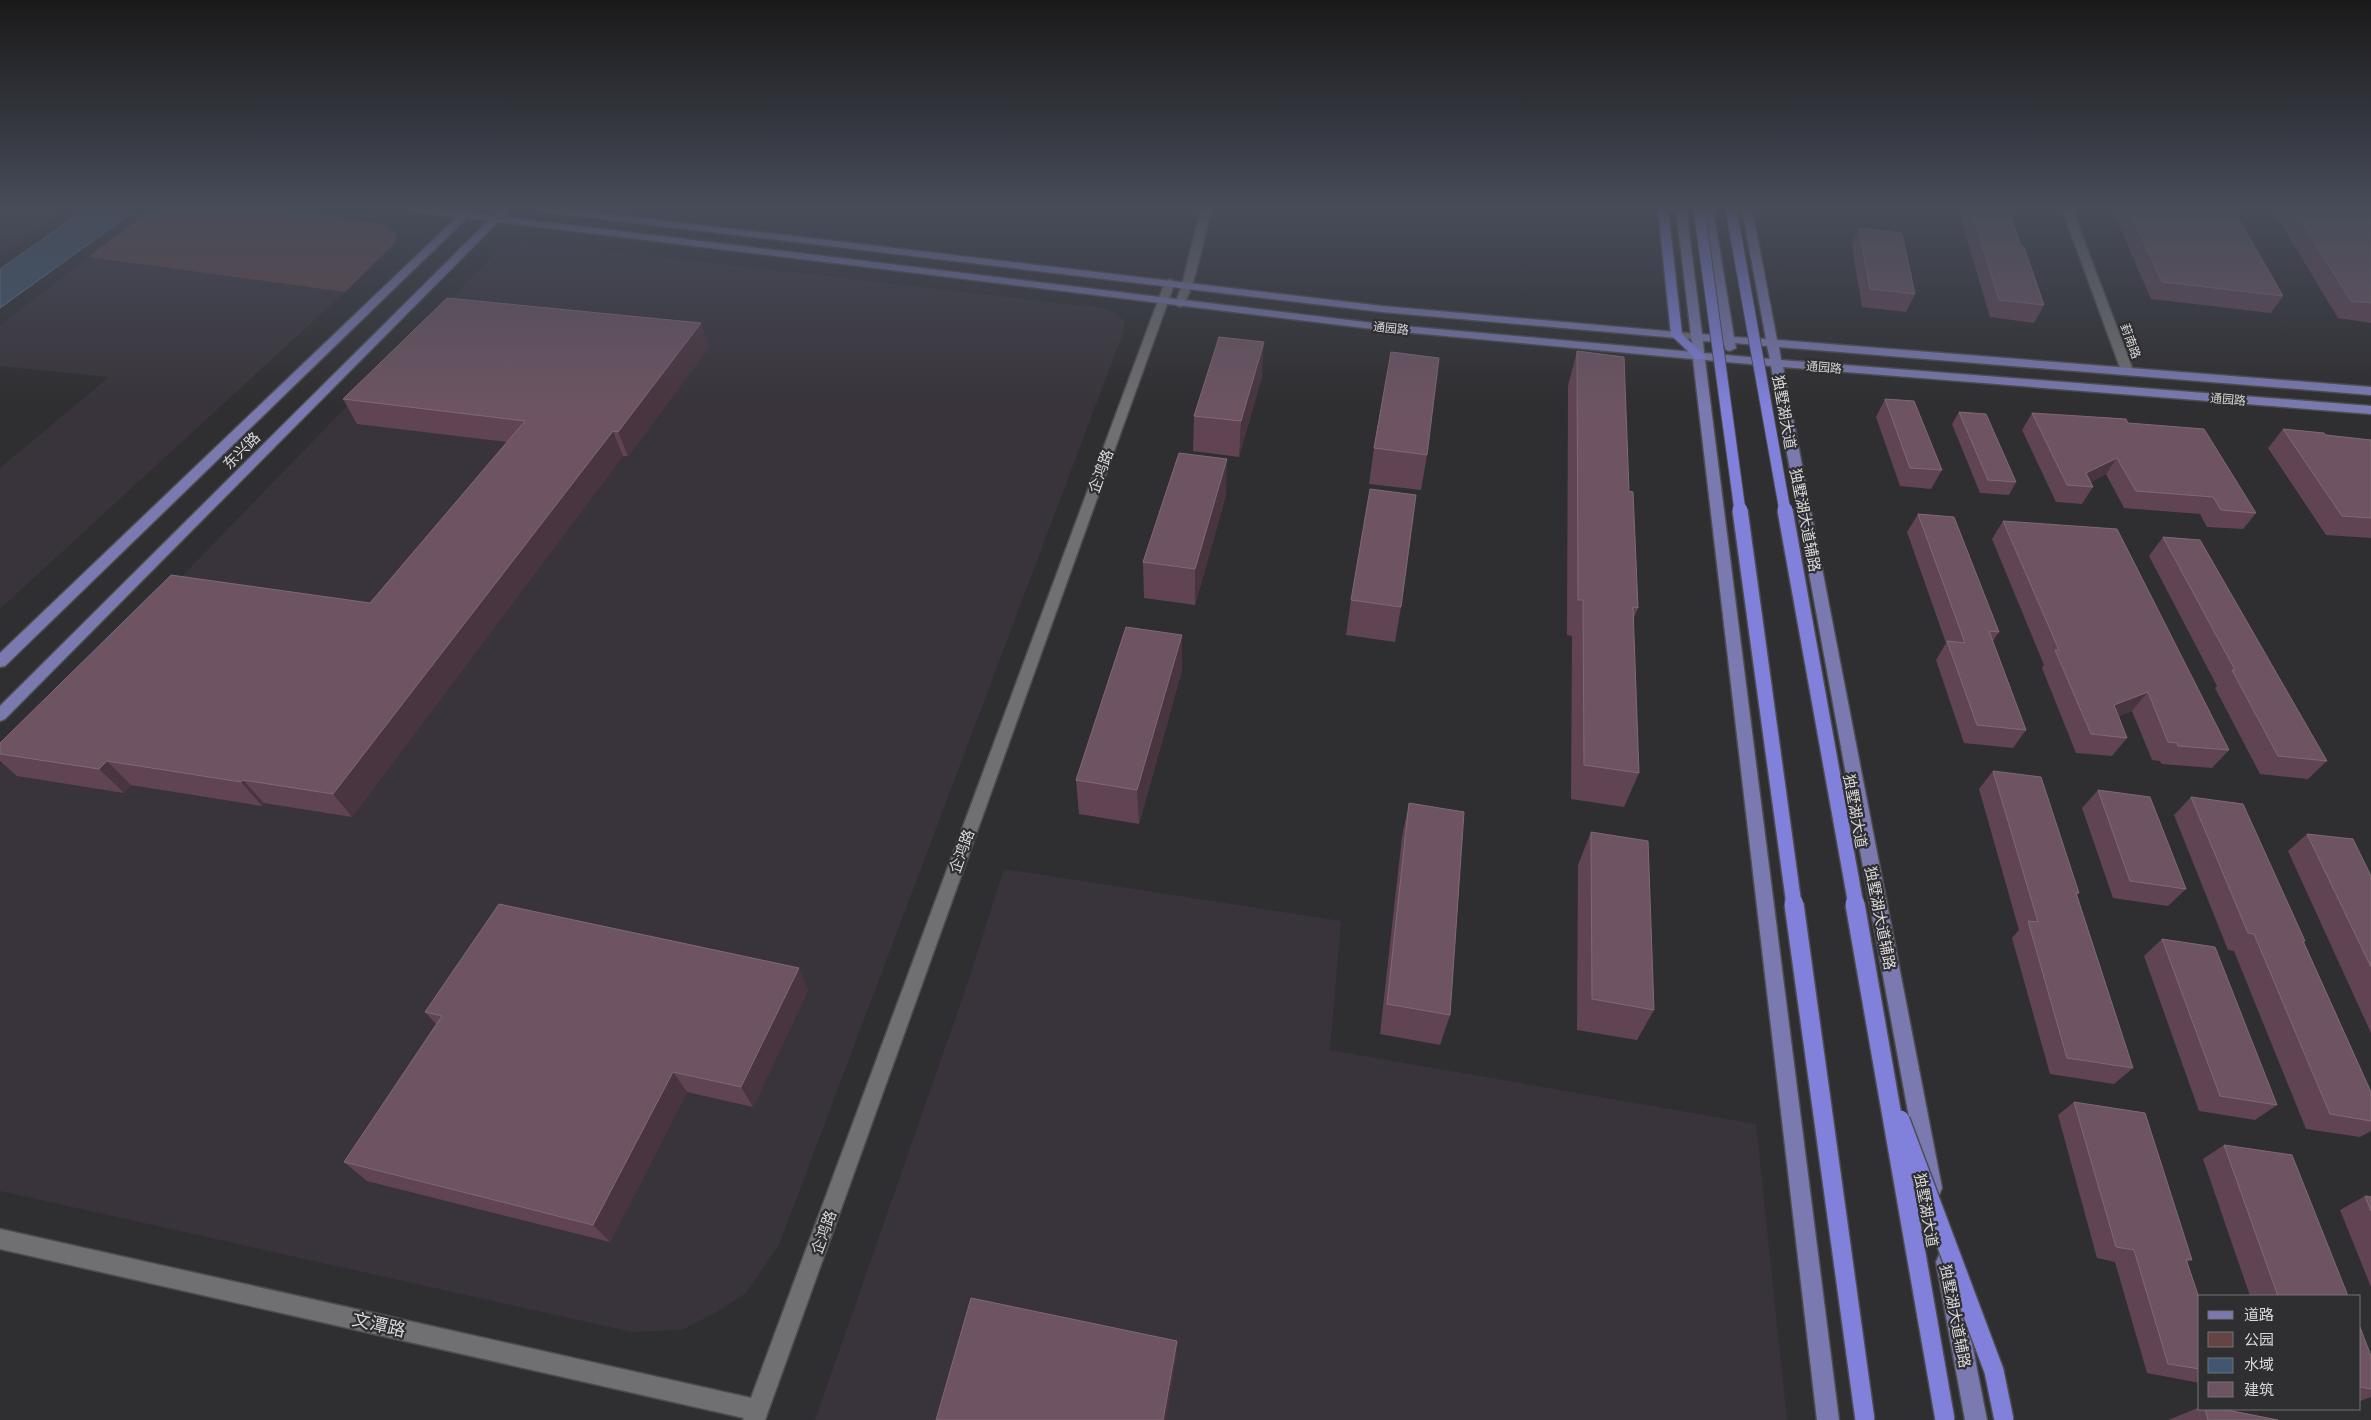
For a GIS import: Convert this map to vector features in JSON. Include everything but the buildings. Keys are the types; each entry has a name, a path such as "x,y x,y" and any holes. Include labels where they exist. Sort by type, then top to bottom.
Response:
{"highway":[{"path":"1671,275 1678,335 1700,357"},
{"path":"1708,275 1865,1420"},
{"name":"独墅湖大道","path":"1743,275 1888,1086 1945,1420"},
{"path":"1888,1086 1994,1371 2004,1420"}],"main road":[{"name":"东兴路","path":"0,662 402,275"},
{"name":"东兴路","path":"0,715 440,275"},
{"name":"通园路","path":"953,275 1381,327 1732,360 2371,410"},
{"name":"通园路","path":"1112,275 1382,309 1678,335"},
{"path":"1689,275 1828,1420"},
{"path":"1719,275 1732,360"},
{"name":"独墅湖大道辅路","path":"1760,275 1976,1420"},
{"name":"通园路","path":"1697,337 2371,391"}],"street":[{"path":"1180,304 1189,275"},
{"name":"葑南路","path":"2092,275 2127,370"},
{"name":"企鸿路","path":"756,1415 1170,282"},
{"name":"通园路","path":"1678,335 1697,337"},
{"name":"文潭路","path":"0,1239 756,1415"}],"shaded area":[{"path":"65,275 222,275 345,292 0,609 0,468 109,377 0,366 0,326"},
{"path":"474,275 819,275 1101,308 1116,314 1125,321 1123,333 779,1245 746,1293 717,1312 682,1330 632,1332 0,1191 0,764"},
{"path":"1004,869 1341,921 1330,1050 1756,1124 1787,1420 815,1420 966,988"}],"green space":[{"path":"222,275 362,275 345,292"}],"water":[{"path":"0,275 45,275 0,308"}]}
